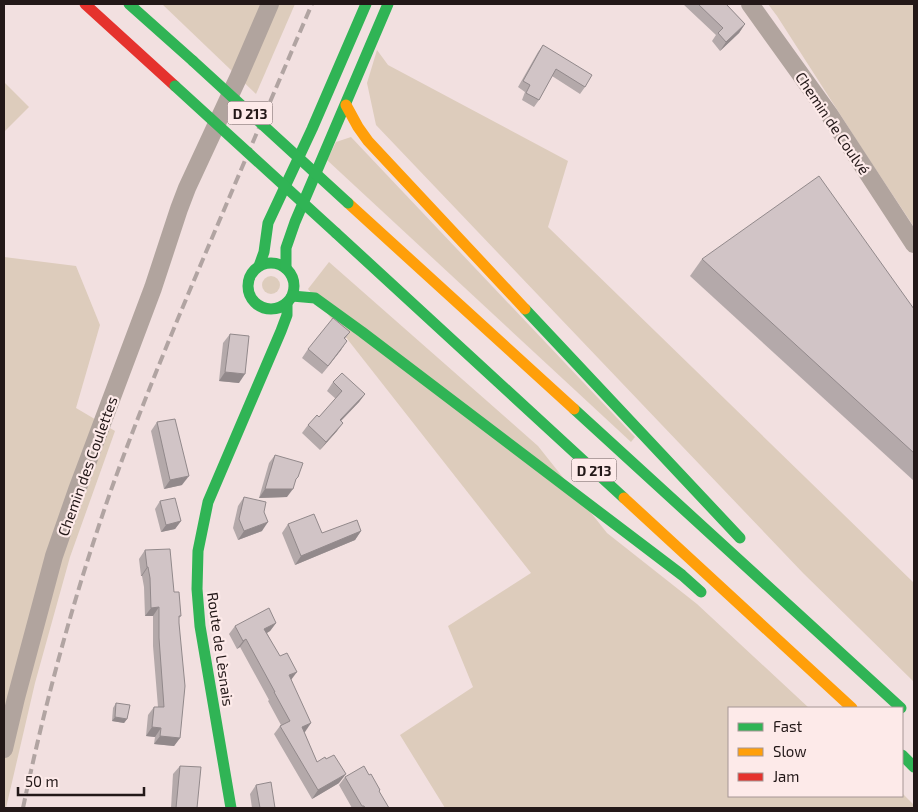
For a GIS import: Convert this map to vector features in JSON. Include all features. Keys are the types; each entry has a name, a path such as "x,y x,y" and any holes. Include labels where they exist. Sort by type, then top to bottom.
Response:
{"main road":[{"name":"D 213","path":"85,4 851,707"},
{"name":"D 213","path":"130,4 900,707"},
{"path":"259,266 264,252 268,224 312,129 366,4"},
{"path":"286,268 286,248 289,239 388,4"},
{"path":"346,105 368,141 745,544"},
{"path":"272,262 286,268 294,281 294,289 289,300 280,307 260,311 248,290 248,283 253,270 265,263 272,262"},
{"path":"289,300 315,298 674,570 712,602"},
{"name":"Route de Lèsnais","path":"231,808 200,626 197,589 198,551 208,502 281,331 287,315 289,300"},
{"name":"Route de Lèsnais","path":"258,384 264,342"},
{"path":"773,575 781,587 787,603"},
{"path":"824,697 846,707"},
{"path":"903,756 914,767"}],"street":[{"name":"Chemin des Coulettes","path":"4,749 54,556 77,490 187,188 270,4"},
{"name":"Chemin de Coulvé","path":"750,4 829,114 914,244"}],"shaded area":[{"path":"162,4 295,4 256,94"},
{"path":"768,4 914,4 914,227 777,16"},
{"path":"377,50 388,65 568,161 548,227 914,583 914,682 803,573 376,125 367,83"},
{"path":"4,82 29,107 4,132"},
{"path":"351,137 635,437 631,442 327,160 336,142"},
{"path":"4,257 76,266 100,325 76,408 115,431 70,557 35,683 6,808 4,808"},
{"path":"329,262 538,446 607,533 697,604 808,707 728,707 728,797 903,797 903,794 914,805 914,808 445,808 400,735 473,687 448,626 531,573 308,289"},
{"path":"267,276 275,276 280,281 278,292 267,294 262,289 262,281"}],"building":[{"path":"698,4 726,4 745,24 726,42 718,33 723,28"},
{"path":"543,45 592,75 585,87 556,69 539,100 526,93 530,85 523,81"},
{"path":"819,176 914,309 914,453 702,259"},
{"path":"333,318 350,332 344,338 347,341 328,366 308,349"},
{"path":"230,334 249,336 245,374 225,372"},
{"path":"342,373 365,394 340,420 343,423 326,442 308,425 317,415 319,417 342,391 333,382"},
{"path":"175,419 189,476 170,480 157,422"},
{"path":"275,455 303,463 293,489 265,489"},
{"path":"244,497 266,502 264,512 268,522 244,531 239,519"},
{"path":"175,498 181,521 166,525 160,501"},
{"path":"314,514 322,533 357,520 361,531 301,556 288,524"},
{"path":"170,549 174,592 179,592 181,616 179,616 179,623 185,686 180,738 160,736 161,728 152,727 154,707 164,707 159,638 159,607 151,608 150,578 145,550"},
{"path":"269,608 276,623 264,629 280,656 287,653 297,672 289,675 311,723 302,727 317,762 325,757 326,759 334,755 346,774 318,790 280,726 290,721 246,639 243,641 235,626"},
{"path":"116,703 130,705 127,719 115,717"},
{"path":"180,766 201,767 197,808 176,808"},
{"path":"364,766 369,775 371,774 389,808 365,808 362,806 345,777"},
{"path":"271,782 275,808 260,808 256,785"}],"railway":[{"path":"23,808 61,649 110,493 170,337 312,4"}],"traffic: fast":[{"path":"129,4 193,61"},
{"path":"259,266 264,252 268,223 312,129 366,4"},
{"path":"286,268 286,248 295,222 388,4"},
{"path":"193,61 348,203"},
{"path":"175,86 336,233"},
{"path":"336,233 624,498"},
{"path":"266,263 276,263 290,273 294,286 290,299 284,305 276,309 266,309 252,299 248,291 248,281 258,267 266,263"},
{"path":"292,296 315,298 362,332 682,575 701,592"},
{"path":"231,808 200,626 197,589 198,551 208,502 281,331 287,315 287,303"},
{"path":"525,309 740,538"},
{"path":"574,409 900,707"},
{"path":"903,756 914,767"}],"traffic: slow":[{"path":"346,105 368,141 525,309"},
{"path":"348,203 574,409"},
{"path":"624,498 851,707"}],"traffic: jam":[{"path":"85,4 175,86"}]}
